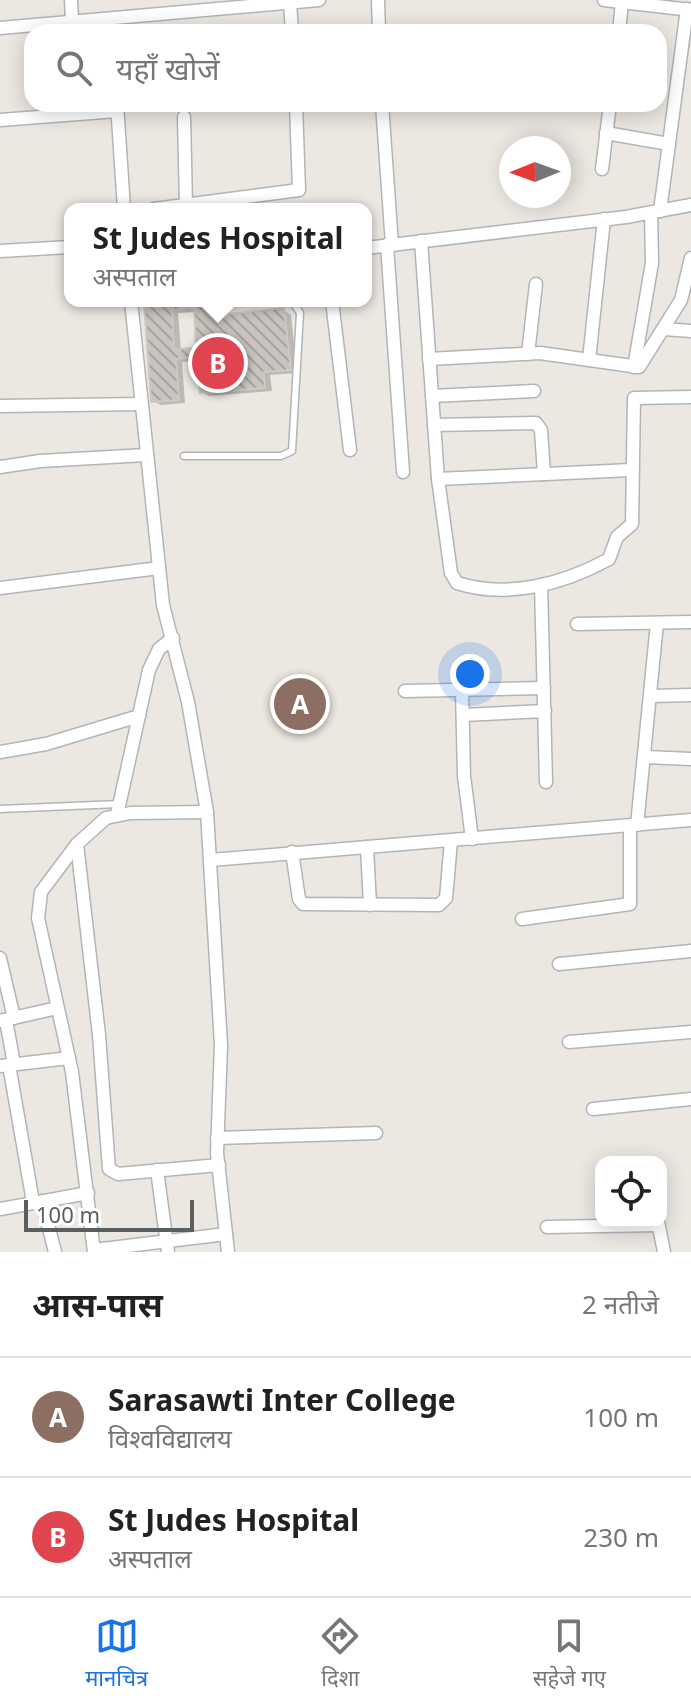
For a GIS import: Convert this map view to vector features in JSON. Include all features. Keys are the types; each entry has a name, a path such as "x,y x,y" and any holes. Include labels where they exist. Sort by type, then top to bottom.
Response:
{"street":[{"path":"71,0 72,21"},
{"path":"41,24 319,0"},
{"path":"378,0 379,24"},
{"path":"604,0 689,10 634,367"},
{"path":"616,1 618,24"},
{"path":"290,2 291,24"},
{"path":"111,18 111,24"},
{"path":"0,28 24,26"},
{"path":"0,120 72,112"},
{"path":"117,112 124,203"},
{"path":"201,203 299,190 296,112"},
{"path":"382,112 403,472"},
{"path":"602,169 609,112"},
{"path":"184,117 186,203"},
{"path":"606,133 669,144"},
{"path":"372,247 604,219 691,205"},
{"path":"589,360 604,219"},
{"path":"421,241 438,479 451,573 457,583 491,590 541,585 562,580 612,557 617,537 632,524 634,398 691,397"},
{"path":"0,251 64,247"},
{"path":"429,359 528,354 634,367 644,363 681,300 691,258"},
{"path":"528,354 536,284"},
{"path":"132,307 163,605 173,638 207,812 221,1045 217,1138 228,1252"},
{"path":"333,307 350,450"},
{"path":"664,329 691,331"},
{"path":"432,396 534,391"},
{"path":"0,406 141,404"},
{"path":"434,425 536,423 541,430 544,474"},
{"path":"0,467 40,461 146,455"},
{"path":"438,479 631,470"},
{"path":"0,588 159,568"},
{"path":"541,585 546,782"},
{"path":"577,624 691,622"},
{"path":"522,919 630,904 634,825 657,623"},
{"path":"118,809 153,657 173,638"},
{"path":"405,691 544,688"},
{"path":"462,690 464,776 472,839"},
{"path":"650,696 691,695"},
{"path":"463,715 545,711"},
{"path":"0,752 46,744 139,716"},
{"path":"644,757 691,759"},
{"path":"207,812 118,809 77,844 45,884 38,903 69,1058 94,1251 167,1247 226,1234"},
{"path":"211,860 691,820"},
{"path":"292,852 299,899 303,904 446,902 451,841"},
{"path":"77,844 99,1035 109,1169 118,1174 219,1165"},
{"path":"367,847 370,905"},
{"path":"559,964 691,951"},
{"path":"0,958 7,1019 8,1065 38,1202 55,1252"},
{"path":"7,1019 57,1008"},
{"path":"569,1042 691,1032"},
{"path":"8,1065 69,1058"},
{"path":"593,1109 691,1099"},
{"path":"217,1138 376,1133"},
{"path":"157,1170 167,1247"},
{"path":"0,1209 88,1193"},
{"path":"547,1227 595,1226"},
{"path":"659,1228 664,1252"}],"lane":[{"path":"184,456 281,456 292,451 300,313 296,307"},
{"path":"0,809 118,809"}],"building":[{"path":"144,307 210,307 211,316 284,308 291,370 264,372 265,388 200,393 197,357 176,359 179,400 151,402","holes":["194,308 196,348 174,349 172,310"]}],"place":[{"name":"St Judes Hospital","path":"218,363"},
{"name":"Sarasawti Inter College","path":"300,704"}]}
